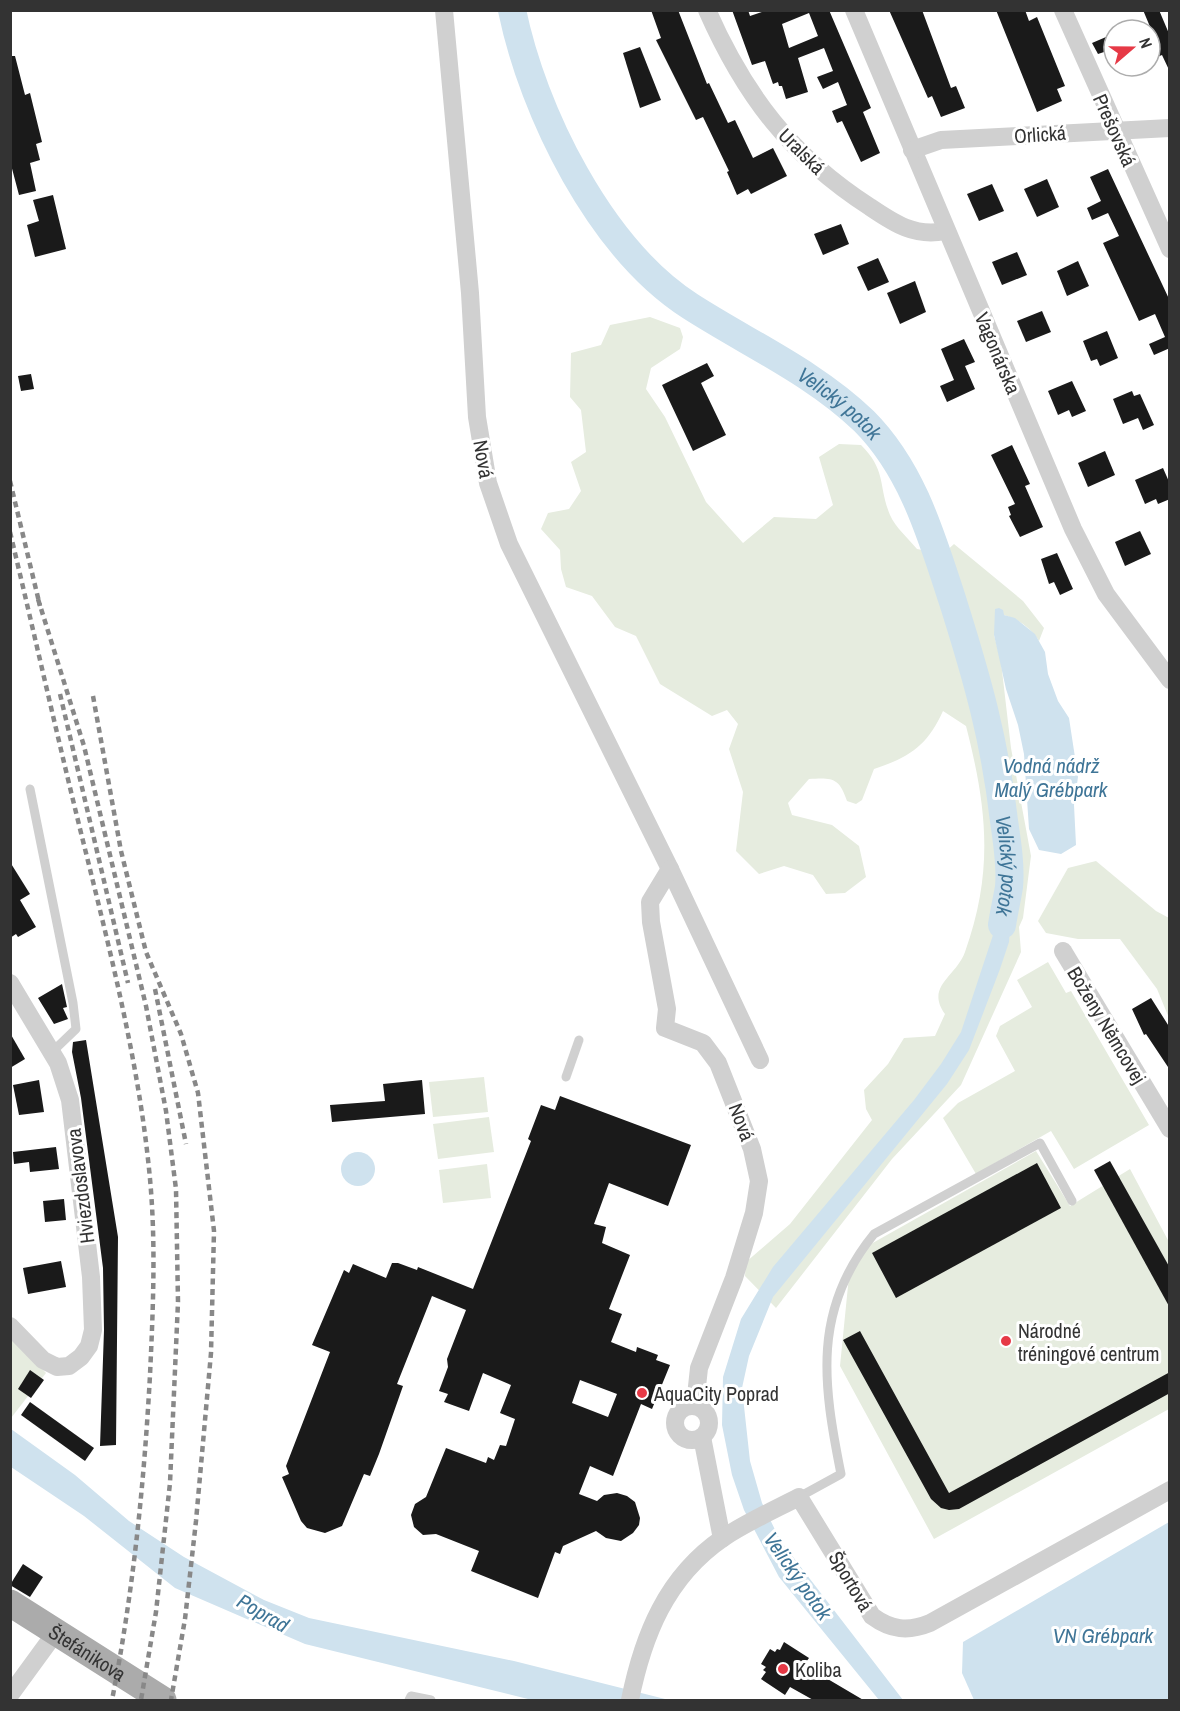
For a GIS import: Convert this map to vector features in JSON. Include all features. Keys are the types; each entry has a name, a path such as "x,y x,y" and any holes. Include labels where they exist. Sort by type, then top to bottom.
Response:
{"main road":[{"name":"Štefánikova","path":"10,1603 163,1701"}],"street":[{"name":"Nová","path":"444,10 470,293 477,417 488,483 508,544 670,869 760,1060"},
{"name":"Uralská","path":"707,10 725,51 785,139 842,190 879,214 928,235 945,231"},
{"name":"Vagonárska","path":"854,10 945,231 1090,566 1127,625 1170,680"},
{"name":"Prešovská","path":"1063,10 1114,129 1170,249"},
{"name":"Orlická","path":"912,150 941,140 1114,129 1170,128"},
{"name":"Nová","path":"670,869 650,902 651,922 667,1009 665,1028 703,1043 718,1063 752,1149 759,1181 754,1214 734,1278 699,1368 695,1405"},
{"name":"Boženy Němcovej","path":"1063,951 1170,1129"},
{"name":"Hviezdoslavova","path":"10,983 52,1053 62,1073 70,1100 91,1277 93,1330 89,1346 75,1362 57,1367 43,1360 10,1326"},
{"path":"702,1437 696,1440 685,1439 674,1425 679,1410 695,1405 704,1411 709,1421 702,1437 722,1539"},
{"name":"Športová","path":"799,1497 873,1617 882,1624 905,1630 930,1623 1170,1490"},
{"path":"630,1701 635,1673 646,1636 664,1602 698,1561 722,1539 799,1497"},
{"path":"10,1695 56,1632"}],"lane":[{"path":"30,789 73,1003 76,1029 52,1053"},
{"path":"566,1077 579,1040"},
{"path":"799,1497 842,1474 832,1430 826,1343 833,1305 854,1258 874,1234 1040,1143 1072,1201"},
{"path":"409,1701 411,1696 431,1701"}],"shaded area":[{"path":"650,317 680,328 683,337 680,349 651,368 646,389 665,417 706,502 743,543 774,517 816,519 833,505 819,457 839,444 861,445 875,463 892,519 917,549 943,554 954,544 1023,601 1044,628 1039,641 1024,625 1004,615 994,635 1001,662 1011,748 1031,856 1023,918 1019,927 1021,952 961,1085 892,1159 776,1308 745,1276 746,1262 790,1224 872,1120 866,1109 864,1090 888,1064 904,1038 935,1036 945,1014 938,996 940,989 965,952 980,894 984,867 983,812 966,726 943,711 931,733 916,749 898,760 874,769 862,800 856,804 847,801 838,783 829,779 809,779 788,803 792,815 832,825 859,846 866,877 845,893 826,894 813,875 784,866 759,874 736,851 743,792 729,749 738,724 727,710 712,716 660,684 636,636 615,627 592,596 566,587 561,569 560,550 541,529 548,513 569,509 581,491 571,462 586,452 581,410 570,397 571,353 601,345 610,325"},
{"path":"1096,861 1156,911 1169,918 1169,1018 1157,989 1120,939 1078,939 1046,933 1038,921 1068,868"},
{"path":"1048,962 1066,993 1071,991 1149,1125 1074,1169 1051,1131 976,1174 943,1118 958,1103 1015,1071 996,1036 1000,1026 1032,1007 1017,980"},
{"path":"484,1077 488,1112 433,1117 429,1082"},
{"path":"489,1117 494,1152 438,1159 433,1124"},
{"name":"Národné tréningové centrum","path":"1036,1151 1070,1206 1130,1169 1169,1242 1169,1409 934,1539 840,1366 849,1276 862,1249"},
{"path":"487,1164 491,1198 443,1203 439,1170"},
{"path":"11,1334 46,1373 11,1418"}],"water":[{"name":"Vodná nádrž Malý Grébpark","path":"995,609 1003,610 1004,615 1015,618 1035,634 1045,652 1048,674 1058,701 1069,718 1078,777 1074,805 1076,845 1061,854 1039,850 1029,829 1024,754 994,635"},
{"path":"999,885 1013,886 1009,942 969,1050 947,1084 773,1297 749,1356 742,1388 750,1461 762,1503 780,1540 903,1700 879,1700 779,1577 744,1510 732,1475 722,1425 723,1377 741,1319 773,1267 914,1100 961,1032 994,932"},
{"path":"358,1152 370,1157 375,1169 370,1181 358,1186 346,1181 341,1169 346,1157"},
{"name":"Poprad","path":"11,1429 75,1475 129,1521 184,1557 264,1600 309,1618 514,1661 669,1700 532,1700 305,1644 175,1588 84,1516 11,1467"},
{"name":"VN Grébpark","path":"1169,1522 1169,1700 974,1700 962,1673 963,1642"}],"building":[{"path":"651,10 678,10 707,84 709,83 728,123 735,120 753,158 773,148 787,176 751,194 748,189 737,195 727,172 729,171 703,117 696,120 656,40 661,38"},
{"path":"732,10 748,10 750,16 768,10 829,10 871,108 863,112 880,153 861,162 842,121 837,123 832,111 847,105 838,82 823,89 817,77 833,71 824,48 798,58 808,92 786,99 782,86 779,86 778,82 773,84 765,61 752,65","holes":["809,13 818,36 789,48 782,24"]},
{"path":"889,10 922,10 951,88 956,86 965,108 941,117 932,96 928,98"},
{"path":"996,10 1025,10 1029,21 1037,17 1065,86 1057,89 1062,101 1037,112"},
{"path":"1143,10 1159,10 1170,36 1170,72 1162,55 1162,18 1146,18"},
{"path":"1102,39 1102,53 1098,54 1092,43"},
{"path":"640,47 661,100 640,108 623,53"},
{"path":"10,56 15,56 25,95 30,93 42,142 36,144 40,160 30,163 36,191 19,195 10,161"},
{"path":"1108,169 1170,301 1170,348 1154,355 1149,344 1165,337 1155,314 1139,321 1103,243 1119,236 1108,213 1092,220 1087,208 1101,201 1090,177"},
{"path":"1047,179 1059,207 1037,217 1024,189"},
{"path":"992,184 1004,211 979,221 967,194"},
{"path":"53,195 66,249 35,257 27,225 39,221 33,200"},
{"path":"841,224 849,244 823,255 814,234"},
{"path":"1017,252 1027,275 1002,285 992,262"},
{"path":"878,258 889,282 868,291 857,267"},
{"path":"1078,261 1089,286 1067,296 1057,271"},
{"path":"915,281 926,312 900,324 887,293"},
{"path":"1042,311 1051,332 1026,342 1017,321"},
{"path":"1107,331 1118,358 1100,366 1097,359 1091,361 1083,341"},
{"path":"964,339 975,362 965,366 975,389 947,402 940,386 954,380 941,349"},
{"path":"707,363 714,376 701,383 726,435 693,451 662,385"},
{"path":"31,374 34,389 21,391 18,376"},
{"path":"1072,381 1086,411 1072,417 1069,410 1058,415 1048,391"},
{"path":"1132,391 1134,396 1140,394 1154,425 1143,430 1138,418 1123,424 1113,399"},
{"path":"1012,445 1030,484 1025,486 1043,527 1020,537 1009,516 1011,515 1008,507 1015,504 991,455"},
{"path":"1105,451 1115,475 1088,487 1078,463"},
{"path":"1163,468 1170,484 1170,499 1158,504 1156,499 1145,504 1135,480"},
{"path":"1140,531 1151,554 1125,566 1115,542"},
{"path":"1057,553 1073,589 1060,595 1054,582 1049,584 1041,559"},
{"path":"10,862 30,894 20,900 36,927 18,937 16,934 10,938"},
{"path":"62,984 67,1007 63,1008 68,1019 54,1024 38,998"},
{"path":"1151,998 1170,1028 1170,1070 1146,1034 1144,1035 1132,1009"},
{"path":"10,1033 25,1059 10,1068"},
{"path":"86,1040 118,1237 116,1445 100,1446 104,1330 103,1268 81,1098 72,1052 73,1042"},
{"path":"39,1080 44,1112 19,1115 13,1085"},
{"path":"422,1080 425,1114 332,1122 330,1105 385,1101 383,1084"},
{"path":"560,1096 691,1145 668,1206 609,1183 594,1224 606,1227 602,1243 630,1255 609,1309 622,1314 611,1342 636,1352 637,1347 658,1355 656,1360 670,1365 652,1409 641,1404 613,1476 590,1466 579,1494 597,1501 604,1495 617,1493 627,1496 635,1502 640,1518 639,1525 633,1533 621,1541 606,1538 596,1531 563,1546 560,1554 555,1552 538,1598 471,1571 479,1551 436,1534 423,1535 414,1527 411,1515 415,1504 426,1497 446,1448 486,1463 488,1457 494,1460 500,1445 506,1446 515,1419 500,1413 511,1385 483,1373 469,1411 444,1402 448,1394 439,1391 448,1367 447,1359 466,1310 432,1296 397,1384 403,1386 379,1454 370,1476 364,1474 342,1526 325,1533 307,1528 301,1521 282,1477 289,1474 286,1466 330,1352 312,1345 344,1270 349,1273 353,1264 386,1278 392,1263 398,1263 417,1270 418,1267 473,1289 531,1141 528,1139 541,1105 555,1110","holes":["580,1380 617,1394 608,1417 572,1403"]},
{"path":"56,1147 59,1169 30,1172 29,1162 14,1164 13,1152"},
{"path":"1110,1161 1170,1268 1170,1308 1094,1170"},
{"path":"1037,1163 1061,1208 896,1298 872,1253"},
{"path":"64,1199 66,1220 45,1222 43,1201"},
{"path":"61,1261 66,1287 28,1294 23,1268"},
{"path":"860,1331 949,1493 1170,1372 1170,1393 959,1509 949,1510 941,1508 931,1499 843,1340"},
{"path":"30,1370 44,1380 31,1398 18,1389"},
{"path":"30,1402 94,1448 85,1461 21,1415"},
{"path":"23,1564 43,1577 30,1597 10,1585"},
{"path":"784,1642 809,1658 804,1665 865,1701 815,1701 790,1687 785,1695 761,1679 766,1672 763,1670 766,1667 761,1664 770,1649 775,1652 777,1649 780,1650"}],"waterway":[{"name":"Velický potok","path":"512,10 522,50 554,133 575,174 600,214 627,250 657,281 690,306 802,373 844,404 881,440 908,483 929,530 953,602 977,684 996,764 1009,862 1009,887 1002,925"}],"railway":[{"path":"10,481 40,606"},
{"path":"10,532 133,1057 150,1179 153,1277 148,1416 132,1579 112,1700"},
{"path":"38,599 84,746 146,1006 166,1111 176,1189 178,1302 170,1483 156,1612 141,1700"},
{"path":"60,694 128,983"},
{"path":"93,696 121,851 146,952 181,1034 198,1093 214,1231 211,1353 196,1521 185,1619 171,1700"},
{"path":"155,989 186,1144"}],"place":[{"name":"Národné tréningové centrum","path":"1006,1341"},
{"name":"AquaCity Poprad","path":"642,1393"},
{"name":"Koliba","path":"783,1669"}]}
